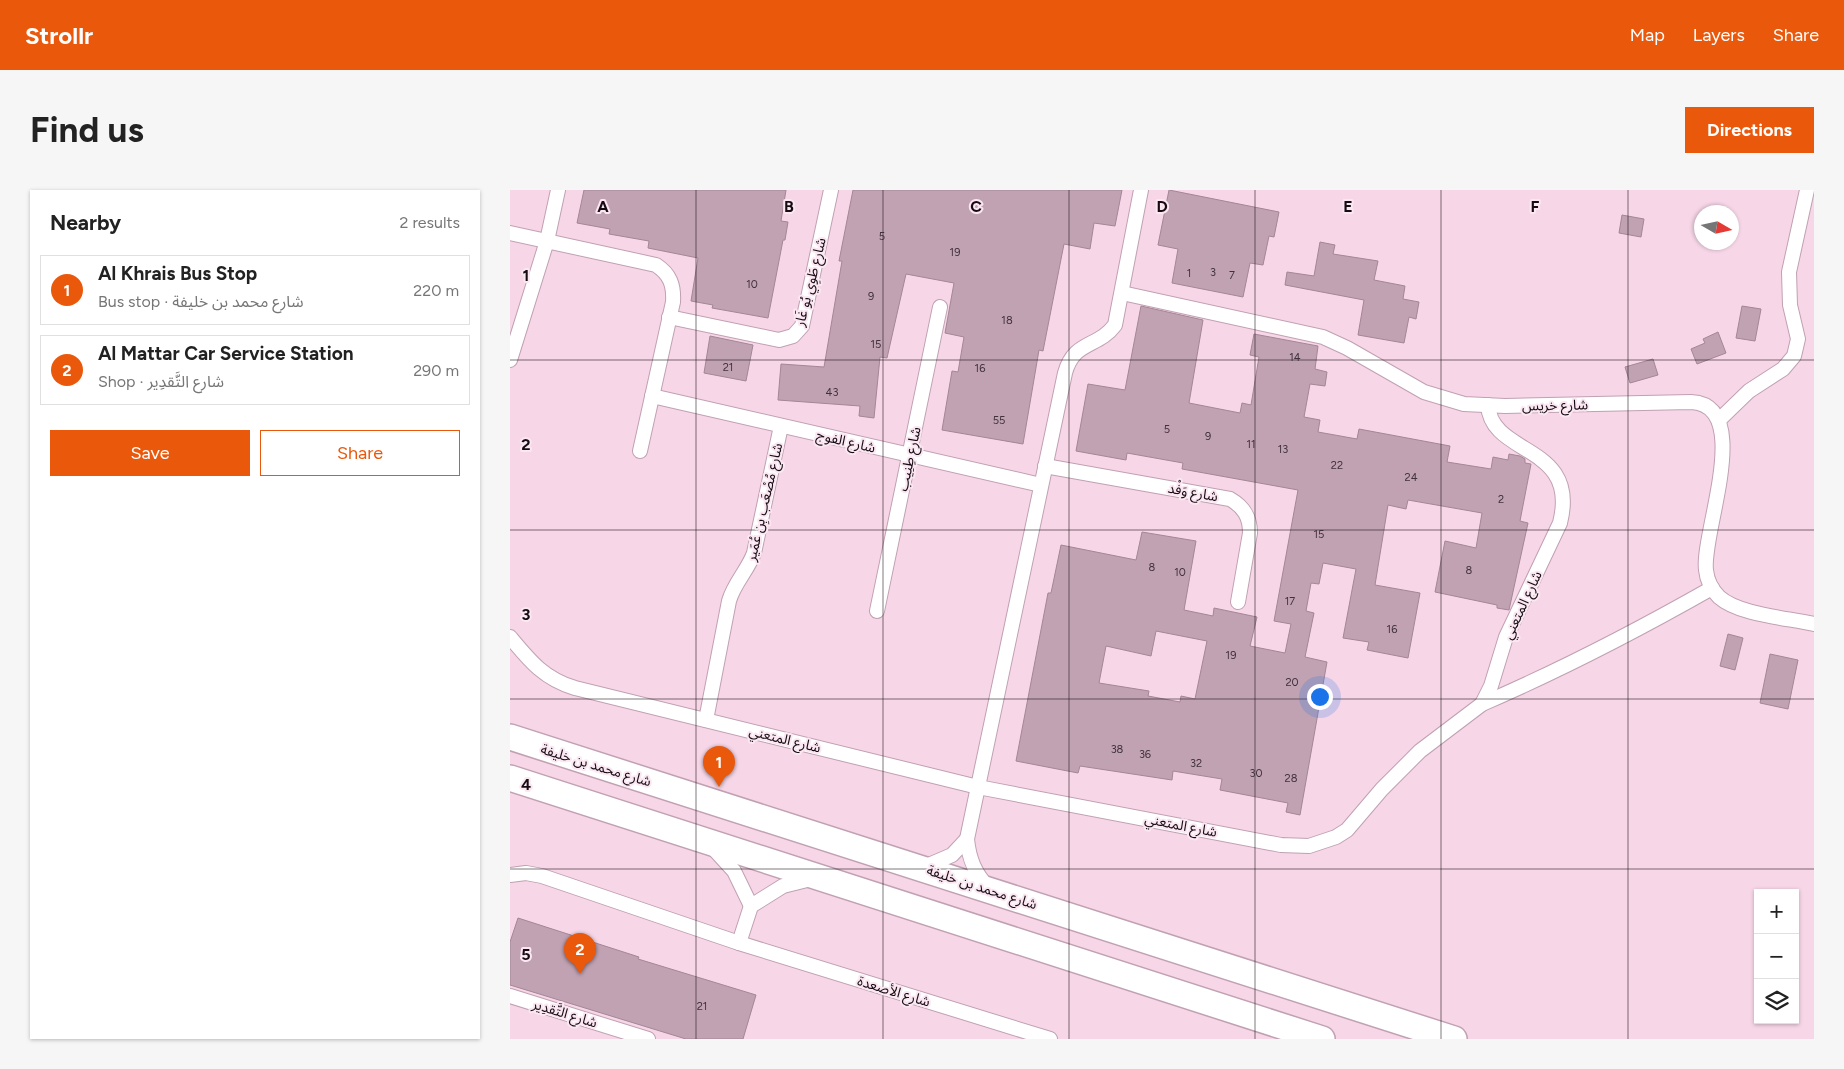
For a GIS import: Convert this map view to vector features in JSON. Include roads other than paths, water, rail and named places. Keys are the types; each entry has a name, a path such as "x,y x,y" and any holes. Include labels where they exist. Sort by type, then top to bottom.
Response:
{"highway":[{"name":"شارع محمد بن خليفة","path":"510,737 1454,1039"},
{"path":"510,778 1322,1039"}],"street":[{"path":"510,360 547,241 558,190"},
{"name":"شارع طَوِي بُو غَار","path":"669,317 779,340 793,336 802,326 831,190"},
{"path":"990,889 979,876 971,862 967,840 1045,466 1068,363 1080,347 1110,331 1118,317 1141,190"},
{"path":"1807,190 1789,272 1790,305 1798,339 1794,356 1783,369 1743,396 1719,420 1722,433 1721,465 1705,561 1708,579 1712,588 1733,606 1814,624"},
{"path":"510,233 656,265 664,270 671,279 674,291 640,451"},
{"name":"شارع خريس","path":"1122,292 1323,337 1347,348 1424,392 1449,401 1488,405 1698,402 1710,408 1719,420"},
{"name":"شارع طِنِيب","path":"878,611 940,306"},
{"name":"شارع الفوج","path":"652,396 1041,485"},
{"name":"شارع المتعني","path":"510,636 538,670 561,684 978,787 1281,845 1309,846 1336,837 1347,830 1382,789 1420,751 1482,704 1492,686 1506,637 1560,523 1563,502 1559,482 1548,464 1541,457 1497,430 1490,419 1488,405"},
{"name":"شارع مُصْعَب بِن عُمَير","path":"706,720 729,601 734,587 748,568 754,552 781,426"},
{"name":"شارع وَفْد","path":"1045,466 1230,499 1239,504 1246,512 1250,522 1250,533 1238,602"},
{"path":"1482,704 1523,686 1654,620 1712,588"},
{"path":"922,868 952,855 967,840"},
{"path":"708,842 734,871 750,906 739,943"},
{"name":"شارع الأصعدة","path":"510,875 526,873 542,876 739,943 1050,1039"},
{"path":"750,906 782,886 819,878"},
{"name":"شارع التَّقدِير","path":"510,996 648,1039"}],"place":[{"name":"Al Khrais Bus Stop","path":"719,787"},
{"name":"Al Mattar Car Service Station","path":"580,974"}]}
